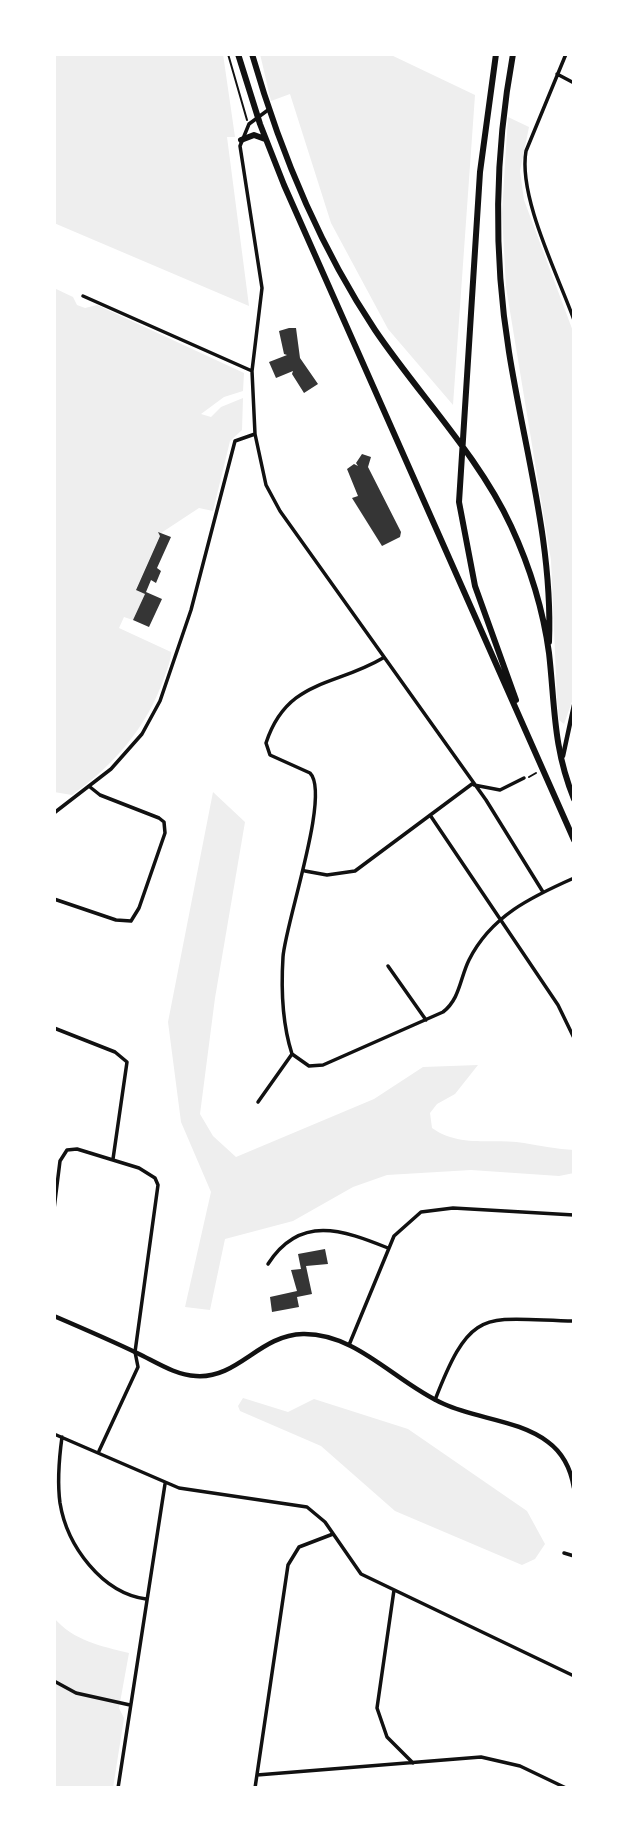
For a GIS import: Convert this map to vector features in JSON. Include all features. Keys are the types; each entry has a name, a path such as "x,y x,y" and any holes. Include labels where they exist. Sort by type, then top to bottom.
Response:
{"main road":[{"path":"238,54 265,139 574,840"},
{"path":"252,54 268,110 299,190 349,287 398,362 495,496 509,522 537,593 549,654"},
{"path":"496,54 480,172 459,486 461,518 475,586 520,717"},
{"path":"513,54 499,156 499,256 509,352 546,563 554,725 562,766 574,799"},
{"path":"241,140 254,135 265,139"}],"street":[{"path":"566,54 526,151 523,166 531,203 574,320"},
{"path":"557,74 574,83"},
{"path":"268,110 249,124 241,140 262,288 252,372 255,434 260,467 273,499 494,812 543,891"},
{"path":"83,296 252,372"},
{"path":"54,813 90,787 127,752 160,701 191,610 233,447 238,438 255,434"},
{"path":"383,658 319,683 294,697 278,716 266,743 270,755 314,777 305,871 292,907 283,956 284,1021 292,1054 309,1066 323,1065 443,1012 453,1002 469,960 485,935 499,920 543,891 574,878"},
{"path":"562,766 574,705"},
{"path":"472,784 486,790 500,790 525,778"},
{"path":"305,871 327,875 355,871 472,784"},
{"path":"54,899 116,920 131,921 139,908 165,833 164,822 100,795 90,787"},
{"path":"430,815 558,1005 574,1038"},
{"path":"388,966 426,1020"},
{"path":"54,1028 115,1052 127,1062 113,1159"},
{"path":"258,1102 292,1054"},
{"path":"54,1209 63,1153 77,1149 113,1159 147,1172 155,1178 156,1203 135,1352 138,1367 99,1451"},
{"path":"349,1345 388,1248 401,1227 428,1209 574,1215"},
{"path":"268,1264 280,1247 311,1231 348,1233 388,1248"},
{"path":"54,1316 186,1375 208,1376 228,1370 258,1348 287,1336 321,1335 349,1345 435,1400 540,1437 564,1460 574,1488"},
{"path":"435,1400 459,1349 476,1327 496,1318 574,1321"},
{"path":"54,1434 193,1493 307,1507 317,1514 361,1574 574,1676"},
{"path":"62,1437 59,1494 73,1539 105,1581 130,1597 146,1599"},
{"path":"118,1788 165,1483"},
{"path":"255,1788 288,1564 299,1546 333,1534"},
{"path":"564,1553 574,1556"},
{"path":"394,1590 376,1709 387,1737 413,1763"},
{"path":"54,1681 76,1693 130,1704"},
{"path":"257,1775 481,1757 520,1766 566,1788"}],"path":[{"path":"228,54 249,124"},
{"path":"525,778 536,773"}],"shaded area":[{"path":"54,54 223,54 235,137 227,137 249,306 54,223"},
{"path":"260,54 389,54 475,95 453,405 388,329 331,223 290,94 271,101"},
{"path":"508,117 529,127 520,171 524,200 574,334 574,696 564,724 559,720 557,699 551,560 506,287 502,213"},
{"path":"54,288 73,297 77,305 85,308 97,305 244,373 243,391 224,397 201,414 211,417 221,407 243,398 242,430 230,441 213,511 199,508 161,533 136,589 145,594 133,620 124,617 119,628 171,652 157,696 138,729 115,758 72,795 54,792"},
{"path":"213,792 245,822 215,998 200,1114 213,1136 236,1157 374,1099 423,1067 478,1065 455,1094 437,1104 430,1113 432,1128 465,1140 512,1142 574,1150 574,1173 559,1176 471,1170 387,1175 353,1187 293,1221 225,1239 210,1310 185,1307 211,1192 181,1122 168,1022"},
{"path":"243,1398 288,1412 314,1399 408,1429 527,1511 545,1544 535,1559 522,1565 395,1511 321,1446 240,1411 238,1406"},
{"path":"54,1618 79,1637 129,1653 119,1708 124,1718 113,1788 54,1788"}],"building":[{"path":"296,328 300,358 318,384 304,393 292,374 293,371 276,378 269,362 287,355 284,354 279,331"},
{"path":"362,454 371,457 368,467 401,532 400,537 382,546 352,498 358,496 347,469 354,464 358,466 356,463"},
{"path":"158,532 171,537 157,568 161,571 156,583 151,580 146,592 162,599 149,627 133,620 145,594 136,590 160,536"},
{"path":"325,1249 328,1264 306,1266 312,1294 297,1297 299,1307 272,1312 270,1297 297,1291 291,1270 301,1269 298,1254"}]}
